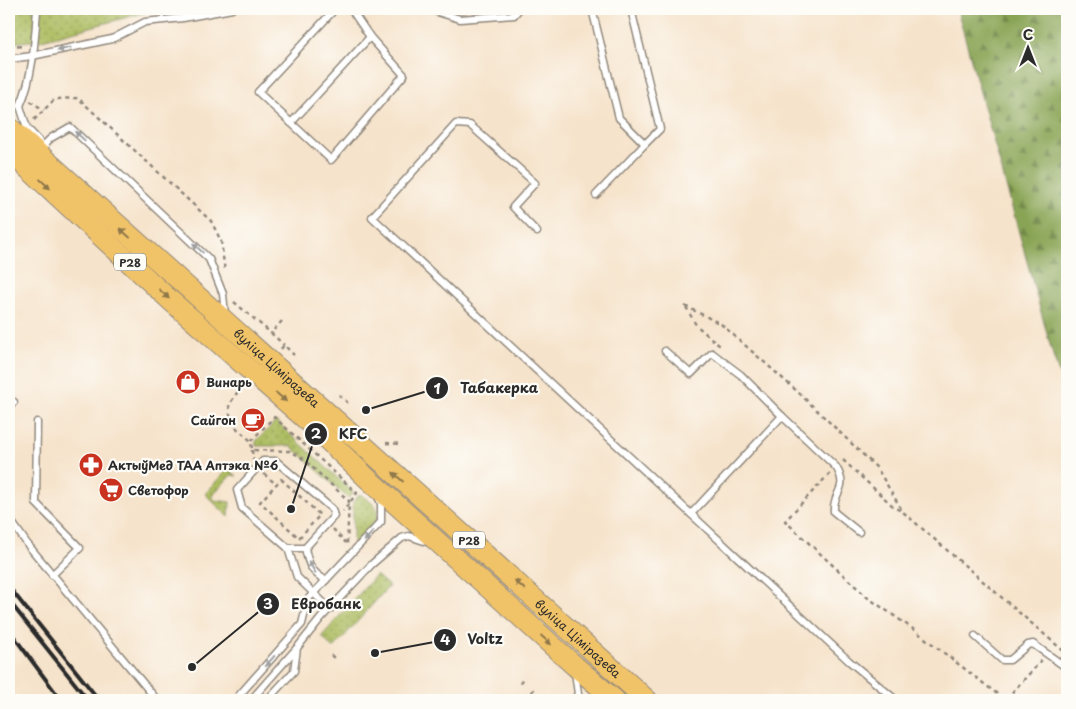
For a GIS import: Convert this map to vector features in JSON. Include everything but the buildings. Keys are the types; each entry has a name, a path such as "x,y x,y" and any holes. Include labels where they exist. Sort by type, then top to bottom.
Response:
{"main road":[{"name":"вуліца Ціміразева","path":"17,134 170,300 310,423 367,478 574,666 615,700"},
{"name":"вуліца Ціміразева","path":"35,155 71,185 647,700"}],"lane":[{"path":"35,155 20,106 24,97 32,56 37,9"},
{"path":"9,59 112,39 145,22 183,18 232,9"},
{"path":"335,9 258,92 331,160 404,75 370,37 351,9"},
{"path":"431,9 460,19 514,15 519,9"},
{"path":"592,9 620,118 645,144"},
{"path":"596,195 660,129 631,9"},
{"path":"291,123 370,37"},
{"path":"537,232 513,207 535,183 470,125 456,124 372,217 849,660 896,700"},
{"path":"35,155 51,138 70,127 209,259 223,294 226,324"},
{"path":"665,351 691,374 712,354 741,375 836,466 842,476 842,488 833,502 834,512 859,532"},
{"path":"691,514 782,416"},
{"path":"37,422 36,503 80,548 52,574"},
{"path":"288,548 305,548 334,516 332,509 276,461 263,461 237,490 242,508 288,548 297,578 330,609"},
{"path":"235,700 302,624 308,599 381,522 381,503 367,478"},
{"path":"9,518 52,574 157,700"},
{"path":"251,700 330,609 372,564 402,538 410,536 446,548"},
{"path":"305,548 309,565 318,576 326,580"},
{"path":"975,636 1002,660 1010,660 1028,645 1033,644 1067,668"},
{"path":"267,700 294,671 297,648"},
{"path":"574,666 578,694 574,700"}],"path":[{"path":"17,134 55,99 78,98 210,221 221,241 226,279"},
{"path":"229,298 294,355"},
{"path":"685,306 721,324 798,392 876,468 903,512 1067,654"},
{"path":"271,333 282,321"},
{"path":"277,354 284,345"},
{"path":"339,395 347,402 340,411"},
{"path":"251,441 274,417 357,493 349,501"},
{"path":"836,466 785,521 867,597 913,629 1006,700 1056,645"},
{"path":"281,479 320,515 299,538 260,502 281,479"},
{"path":"520,682 524,679"},
{"path":"531,692 535,689"}],"green space":[{"path":"9,9 158,9 42,40 9,43"},
{"path":"957,9 1067,9 1067,396 1054,359"},
{"path":"276,421 354,493 348,498 291,446 256,446 256,441"},
{"path":"228,468 237,476 231,475 212,496 214,500 230,502 229,517 205,494"},
{"path":"360,494 375,507 378,514 377,519 353,548 353,502"},
{"path":"376,575 389,586 333,649 322,636"}],"railway":[{"path":"9,587 99,700"},
{"path":"9,601 88,700"},
{"path":"9,630 61,700"}],"place":[{"name":"Винарь","path":"188,382"},
{"name":"Табакерка","path":"366,410"},
{"name":"Сайгон","path":"253,420"},
{"name":"АктыўМед ТАА Аптэка №6","path":"91,465"},
{"name":"Светофор","path":"111,490"},
{"name":"KFC","path":"291,509"},
{"name":"Voltz","path":"375,653"},
{"name":"Евробанк","path":"192,667"}]}
